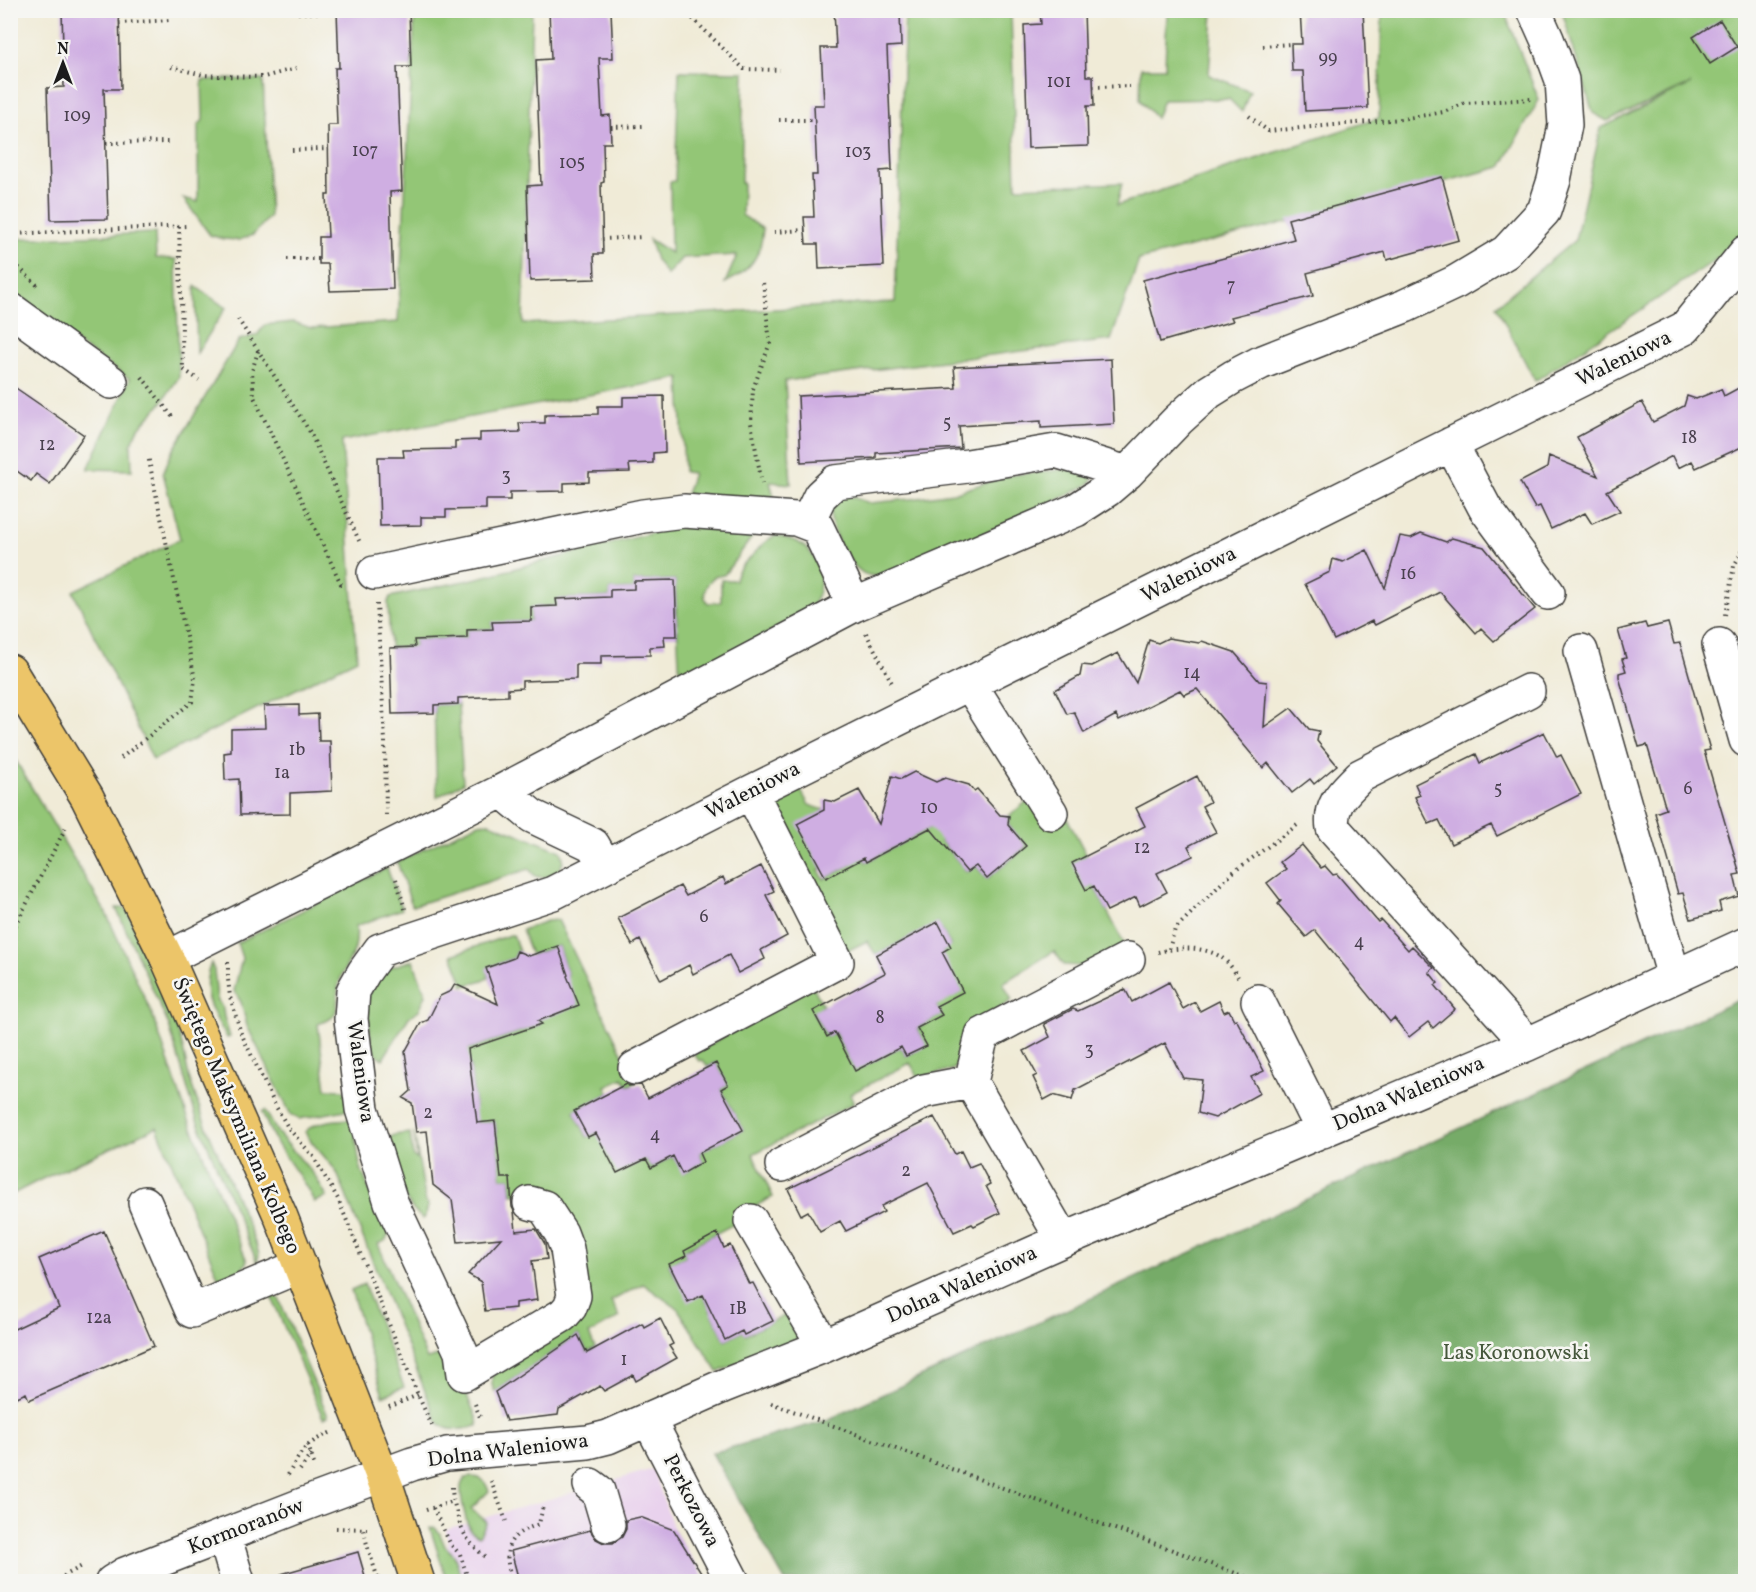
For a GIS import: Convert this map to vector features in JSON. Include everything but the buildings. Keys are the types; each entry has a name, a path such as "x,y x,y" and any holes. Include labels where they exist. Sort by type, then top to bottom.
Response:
{"main road":[{"name":"Świętego Maksymiliana Kolbego","path":"10,671 87,797 167,958 281,1217 382,1475 418,1581"}],"street":[{"path":"167,958 502,791 854,605 1076,510 1107,490 1209,392 1233,377 1260,363 1405,306 1456,282 1506,252 1544,211 1554,180 1565,124 1562,80 1534,10"},
{"name":"Waleniowa","path":"463,1363 391,1202 362,1109 351,1019 353,991 380,950 553,893 751,792 1685,328 1746,252"},
{"path":"10,309 111,382"},
{"path":"1451,444 1485,508 1548,593"},
{"path":"807,524 819,496 835,482 968,466 1056,451 1127,473"},
{"path":"374,573 643,516 684,511 796,519 817,527 854,605"},
{"path":"1719,645 1746,740"},
{"path":"1581,651 1674,977"},
{"path":"970,684 1051,813"},
{"path":"1528,691 1360,776 1335,806 1331,818 1333,828 1528,1044"},
{"path":"502,791 532,816 593,845 605,866"},
{"path":"635,1068 837,962 751,792"},
{"name":"Dolna Waleniowa","path":"382,1475 447,1454 490,1461 608,1437 723,1386 825,1346 1063,1240 1528,1044 1746,944"},
{"path":"1063,1240 971,1082 982,1035 1128,959"},
{"path":"1258,1001 1323,1131"},
{"path":"782,1165 924,1091 971,1082"},
{"path":"145,1203 192,1311 300,1266"},
{"path":"463,1363 563,1315 570,1307 573,1296 567,1249 561,1233 544,1207 530,1203"},
{"path":"751,1221 825,1346"},
{"name":"Perkozowa","path":"649,1420 733,1581"},
{"name":"Kormoranów","path":"112,1581 224,1535 382,1475"},
{"path":"590,1485 598,1491 608,1525"},
{"path":"224,1535 238,1581"}],"path":[{"path":"131,10 131,21"},
{"path":"684,10 744,69 780,70"},
{"path":"298,14 338,12"},
{"path":"119,23 170,20"},
{"path":"1263,46 1291,44"},
{"path":"171,67 203,75 219,76 264,76 297,68"},
{"path":"1093,87 1130,86"},
{"path":"1249,116 1268,131 1401,119 1444,112 1465,103 1563,99"},
{"path":"779,120 814,120"},
{"path":"611,127 645,126"},
{"path":"106,143 170,142"},
{"path":"292,150 329,149"},
{"path":"179,226 183,369 199,380"},
{"path":"10,234 187,226"},
{"path":"774,232 805,231"},
{"path":"602,239 643,237"},
{"path":"287,260 319,260"},
{"path":"763,282 770,343 753,389 752,423 759,474 772,518"},
{"path":"238,319 310,432 374,573 385,741 386,810 397,882 414,939"},
{"path":"258,350 252,371 254,397 341,584 374,573"},
{"path":"121,758 192,702 195,679 148,456"},
{"path":"1719,645 1734,566 1746,544"},
{"path":"854,605 872,648 898,694 919,709"},
{"path":"10,936 68,824 87,797"},
{"path":"1169,949 1175,929 1232,873 1306,819 1335,806"},
{"path":"1128,959 1169,949 1200,948 1225,960 1258,1001"},
{"path":"226,956 230,997 241,1034 289,1129 313,1156 338,1199 418,1395 437,1434 443,1439 454,1480 452,1490 461,1530 472,1545 487,1559"},
{"path":"463,1363 506,1521"},
{"path":"768,1402 1260,1581"},
{"path":"513,1581 507,1561 507,1549 513,1538 524,1530 539,1524 543,1506"},
{"path":"433,1508 451,1545 460,1554 469,1581"},
{"path":"364,1530 379,1581"}],"shaded area":[{"path":"653,1469 674,1530 706,1581 452,1581 446,1529"}],"green space":[{"path":"415,11 532,11 523,324 895,302 905,11 1011,11 1016,187 1122,183 1117,205 1379,118 1382,11 1504,11 1539,100 1501,167 1139,260 1111,340 785,381 791,484 770,482 775,501 686,494 693,473 684,472 680,378 342,441 357,659 153,760 73,591 180,539 163,473 171,454 239,340 257,335 265,325 294,322 311,328 398,322"},
{"path":"1167,11 1213,11 1209,75 1250,91 1242,112 1229,99 1163,100 1156,118 1140,100 1141,68 1165,68"},
{"path":"1562,11 1745,11 1745,240 1535,381 1496,306 1575,240 1601,128 1691,84 1607,121 1593,113"},
{"path":"679,71 744,72 742,215 763,229 760,248 753,262 725,283 737,255 682,258 667,275 656,260 649,239 671,253 670,182 675,181"},
{"path":"202,80 263,80 270,216 253,235 239,240 210,235 183,198 198,202 198,126 203,120"},
{"path":"155,233 156,258 176,259 179,377 160,405 139,428 131,445 132,470 88,469 130,379 11,298 10,239"},
{"path":"195,286 226,308 197,353"},
{"path":"1069,469 1092,477 1091,482 898,574 873,576 859,570 845,554 835,533 830,514 836,501 846,495 870,503 911,499 953,493 1011,475"},
{"path":"679,526 755,533 724,575 715,576 707,585 705,596 708,603 721,602 721,580 735,580 742,566 764,543 776,536 799,543 813,556 820,575 818,595 807,610 680,684 675,580 634,581 634,589 610,590 610,597 557,599 557,606 531,607 531,621 492,623 493,629 467,630 467,638 415,640 415,647 390,648 388,602 390,597 478,578"},
{"path":"458,704 463,783 437,797 434,705"},
{"path":"10,751 106,913 152,1014 188,1118 247,1261 243,1268 219,1279 157,1127 11,1195"},
{"path":"800,789 809,805 824,810 825,865 819,870 824,879 851,865 859,850 866,862 940,822 941,841 967,872 976,866 987,879 1026,847 1008,825 1009,816 1030,799 1048,827 1067,818 1087,856 1094,886 1127,949 1095,967 1064,965 1054,951 1003,983 1012,1000 972,1027 962,1043 959,1061 954,1069 919,1078 910,1063 850,1094 854,1103 753,1154 773,1197 734,1217 736,1223 684,1250 686,1256 669,1265 680,1285 698,1297 703,1295 725,1340 742,1331 745,1335 788,1314 800,1335 796,1341 718,1372 678,1309 643,1284 611,1301 620,1317 589,1334 595,1348 587,1352 578,1335 495,1392 492,1376 580,1312 574,1239 546,1190 512,1194 510,1178 501,1178 495,1121 469,1123 475,1106 470,1065 460,1052 539,1025 535,1012 562,977 568,975 558,946 531,955 522,930 547,921 558,920 636,1082 628,1086 623,1078 606,1086 609,1093 574,1111 587,1137 596,1133 646,1159 651,1168 673,1156 683,1173 703,1162 699,1153 743,1130 721,1089 727,1085 716,1063 708,1067 694,1054 812,984 823,1006 813,1012 827,1037 835,1032 855,1070 901,1047 906,1056 926,1046 917,1028 941,1015 936,1006 942,952 951,946 938,923 876,955 867,941 841,954 772,804"},
{"path":"479,823 490,823 561,851 563,862 561,868 547,877 535,876 529,869 412,906 397,862"},
{"path":"387,868 402,909 356,926 356,945 339,983 336,1012 331,1019 318,1024 326,1089 343,1090 351,1109 299,1119 291,1115 247,1026 241,1002 234,991 242,958 237,943"},
{"path":"116,908 126,908 170,1005 189,1077 203,1118 256,1244 259,1255 257,1262 197,1120 169,1026"},
{"path":"513,935 519,952 517,951 514,958 487,968 489,978 464,986 452,955"},
{"path":"413,960 426,995 419,1010 409,1017 383,1059 372,1048 366,998 385,969"},
{"path":"211,963 214,970 217,999 223,1009 230,1037 227,1038 212,1011 207,993 206,984"},
{"name":"Las Koronowski","path":"1745,997 1745,1581 785,1581 712,1453 827,1420"},
{"path":"265,1110 278,1133 315,1176 327,1197 314,1202 272,1135 262,1112"},
{"path":"353,1119 360,1166 375,1205 390,1232 385,1241 378,1244 427,1359 442,1355 451,1358 478,1426 450,1429 437,1421 337,1173 305,1132 321,1123"},
{"path":"414,1132 428,1205 426,1216 423,1219 414,1211 399,1189 387,1140 394,1135 410,1133 413,1156 417,1159"},
{"path":"364,1284 404,1387 383,1396 351,1290"},
{"path":"269,1291 279,1299 328,1416 323,1418"},
{"path":"465,1478 483,1480 489,1491 471,1509 487,1522 479,1536 469,1528 461,1496 462,1482"},
{"path":"434,1527 439,1532 445,1546 454,1555 463,1581 447,1581 430,1528"}]}
